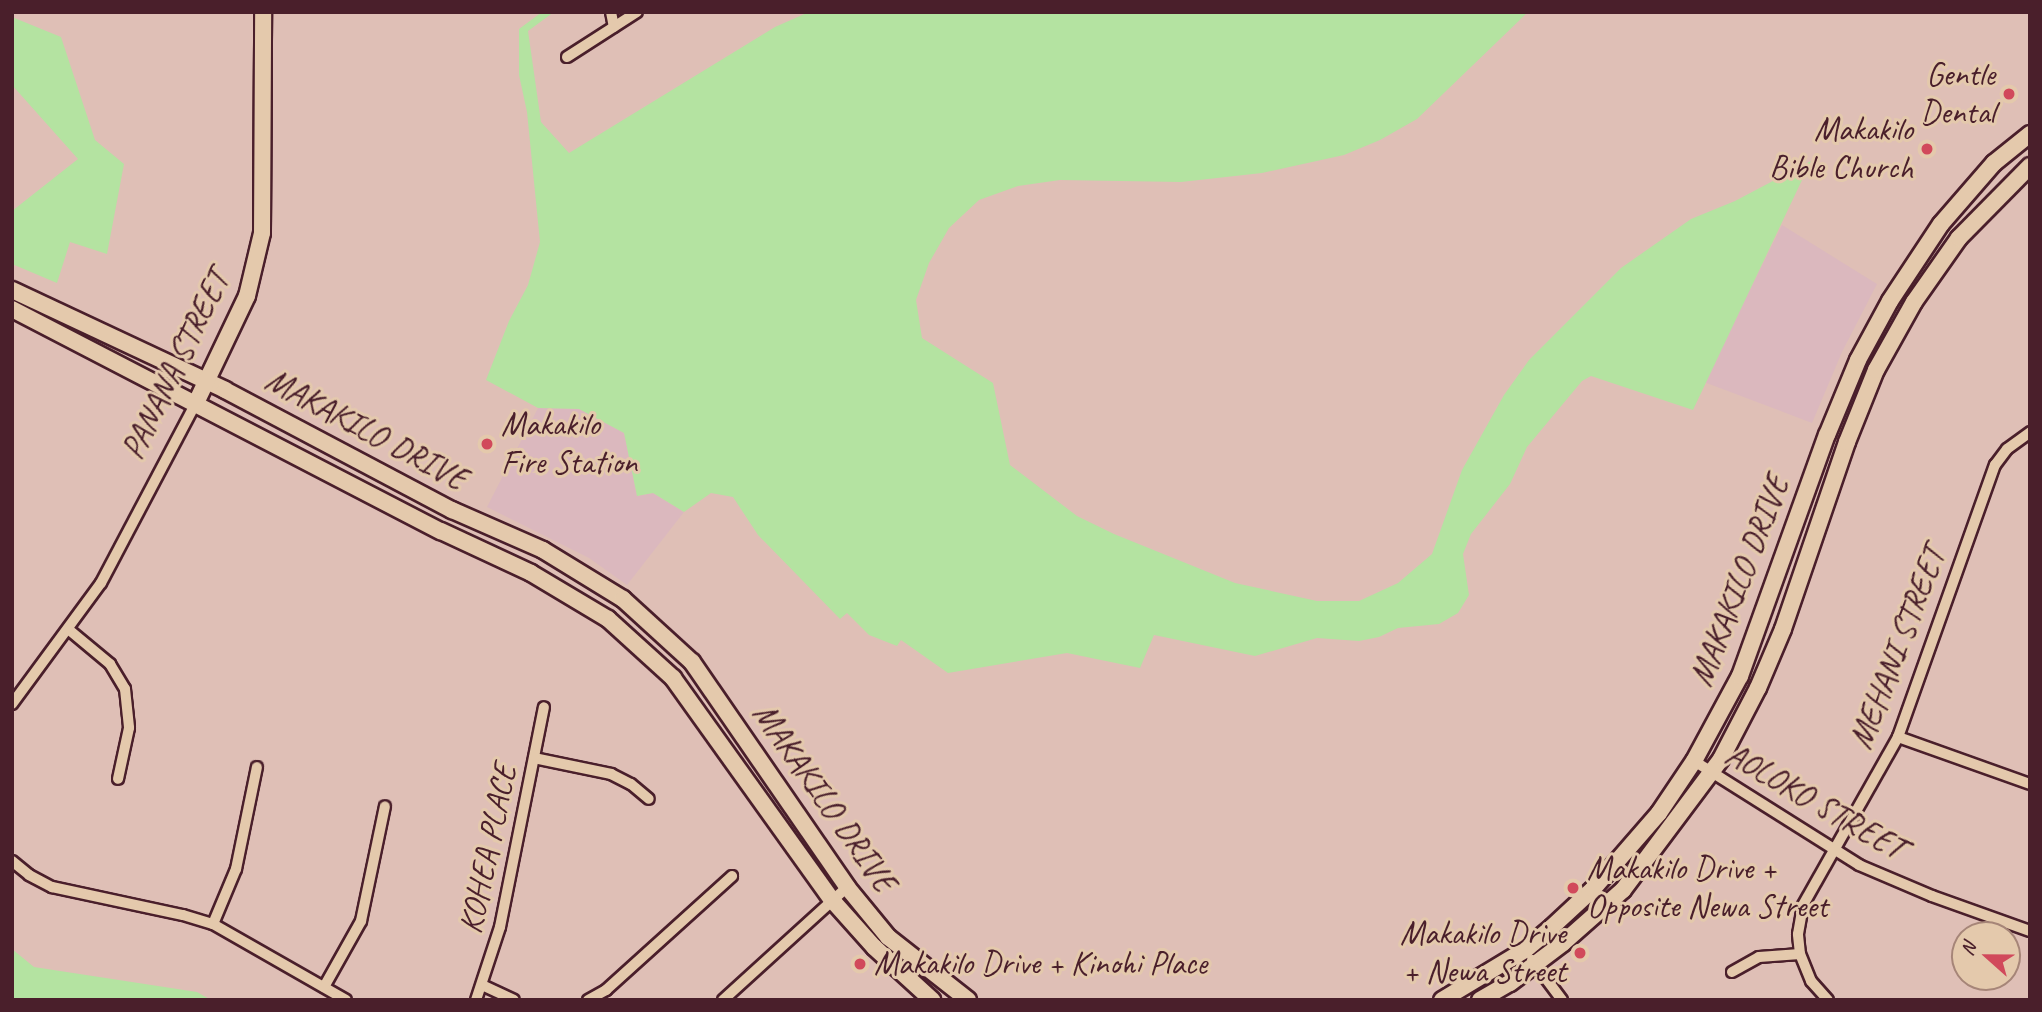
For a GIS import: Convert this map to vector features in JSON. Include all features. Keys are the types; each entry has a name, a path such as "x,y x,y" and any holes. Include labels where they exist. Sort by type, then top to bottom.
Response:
{"main road":[{"name":"PANANA STREET","path":"195,405 247,296 262,233 263,12"},
{"name":"MAKAKILO DRIVE","path":"1442,1000 1525,950 1611,870 1659,813 1694,761 1740,677 1827,435 1858,360 1890,301 1941,224 1994,163 2030,134"},
{"name":"MAKAKILO DRIVE","path":"1480,1000 1535,964 1623,890 1711,772 1758,688 1778,641 1847,442 1876,370 1914,302 1959,238 2030,166"},
{"name":"MAKAKILO DRIVE","path":"12,290 207,381 452,510 543,550 584,573 659,629 692,662 847,887 888,937 968,1000"},
{"name":"MAKAKILO DRIVE","path":"12,309 441,531 571,594 642,647 673,678 832,900 874,947 932,1000"},
{"path":"441,531 452,510"}],"street":[{"path":"611,12 614,27"},
{"path":"567,57 637,12"},
{"name":"PANANA STREET","path":"12,704 101,583 195,405"},
{"name":"MEHANI STREET","path":"1828,1000 1811,981 1800,954 1798,934 1803,905 1898,737 1991,474 2007,449 2030,432"},
{"path":"68,629 110,664 125,689 129,728 118,779"},
{"name":"KOHEA PLACE","path":"476,1000 500,927 544,707"},
{"path":"1898,737 2030,784"},
{"path":"534,758 611,774 631,784 649,799"},
{"name":"AOLOKO STREET","path":"1694,761 1834,852 1932,896 2030,931"},
{"path":"213,924 236,869 257,767"},
{"path":"324,987 361,921 385,806"},
{"path":"12,861 29,875 52,887 213,924 346,1000"},
{"path":"587,1000 606,990 732,876"},
{"path":"723,1000 847,887"},
{"path":"1525,950 1562,1000"},
{"path":"1732,972 1753,958 1800,954"},
{"path":"482,985 514,1000"}],"shaded area":[{"path":"1782,225 1877,284 1842,352 1812,423 1704,382"},
{"path":"538,408 579,409 624,433 637,496 653,493 684,512 627,585 589,558 487,507"}],"green space":[{"path":"542,12 554,12 528,31 541,122 569,153 775,27 809,12 1528,12 1417,119 1380,140 1344,155 1262,173 1181,182 1060,180 1018,186 979,200 949,228 929,263 916,300 922,338 993,383 1010,465 1077,516 1114,534 1235,583 1317,601 1359,601 1398,583 1432,554 1462,470 1504,395 1529,360 1621,268 1691,219 1735,201 1811,161 1693,410 1591,376 1582,381 1527,447 1510,484 1471,534 1463,554 1469,595 1458,613 1439,624 1398,628 1379,637 1359,641 1317,638 1255,656 1154,635 1140,668 1067,653 948,673 901,640 897,646 869,635 847,613 840,619 758,535 733,497 711,493 684,512 653,493 637,496 624,433 579,409 538,408 486,380 509,321 528,285 540,242 527,112 519,75 519,29"},
{"path":"12,17 61,37 95,140 124,164 107,254 70,242 57,283 12,264 12,211 78,159 12,85"},
{"path":"12,949 34,967 197,992 211,1000 12,1000"}],"place":[{"name":"Gentle Dental","path":"2009,94"},
{"name":"Makakilo Bible Church","path":"1927,149"},
{"name":"Makakilo Fire Station","path":"487,444"},
{"name":"Makakilo Drive + Opposite Newa Street","path":"1573,888"},
{"name":"Makakilo Drive + Newa Street","path":"1580,953"},
{"name":"Makakilo Drive + Kinohi Place","path":"860,964"}]}
